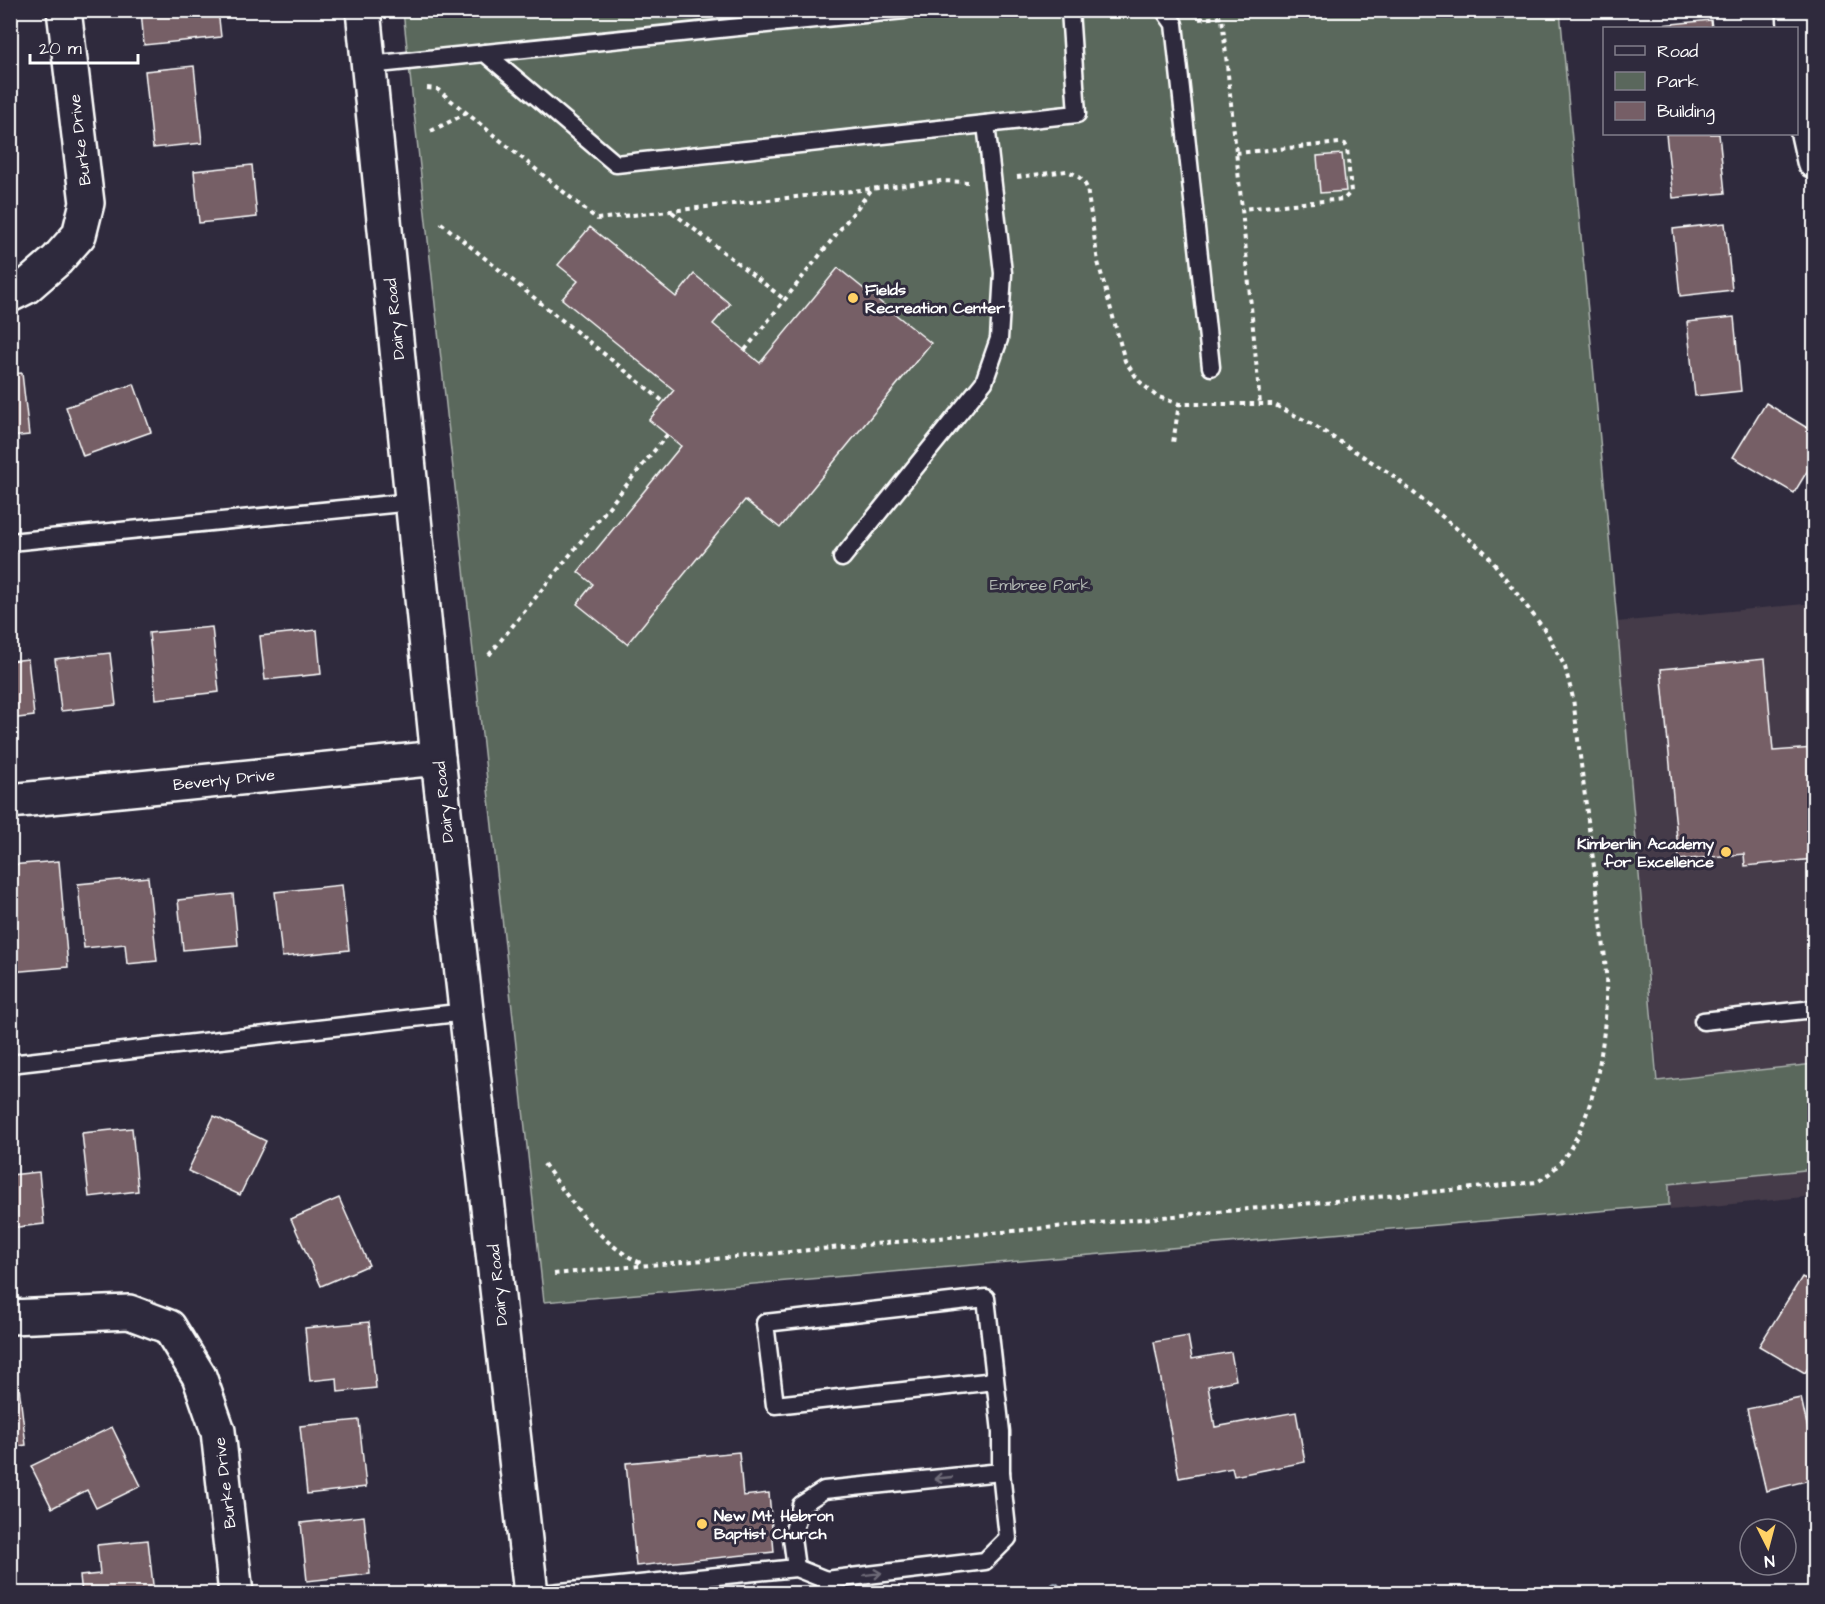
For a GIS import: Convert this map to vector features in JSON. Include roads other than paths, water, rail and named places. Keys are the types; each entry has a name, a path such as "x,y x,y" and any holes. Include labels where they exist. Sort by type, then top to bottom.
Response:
{"street":[{"name":"Burke Drive","path":"10,295 26,287 57,260 79,235 87,203 64,10"},
{"name":"Dairy Road","path":"363,10 438,758 531,1593"},
{"path":"1794,10 1795,27"},
{"path":"1798,52 1808,134 1815,161"},
{"name":"Beverly Drive","path":"10,801 438,758"},
{"name":"Burke Drive","path":"10,1317 129,1312 169,1327 199,1376 218,1431 236,1593"}],"lane":[{"path":"369,65 904,10"},
{"path":"485,53 616,164 1077,114 1070,10"},
{"path":"1164,10 1174,24 1211,367"},
{"path":"842,558 984,382 999,339 1003,273 986,124"},
{"path":"10,542 412,502"},
{"path":"1703,1021 1815,1009"},
{"path":"10,1064 466,1012"},
{"path":"541,1593 796,1568 826,1580 985,1561 1008,1538 1001,1472 1001,1432 986,1298 765,1323 775,1406 995,1381"},
{"path":"796,1568 792,1538 801,1504 824,1490 1001,1472"}],"waterway":[{"path":"1055,1587 1056,1594"}],"place":[{"name":"Fields Recreation Center","path":"853,298"},
{"name":"Kimberlin Academy for Excellence","path":"1726,852"},
{"name":"New Mt. Hebron Baptist Church","path":"702,1524"}],"park label":[{"name":"Embree Park","path":"1040,584"}]}
